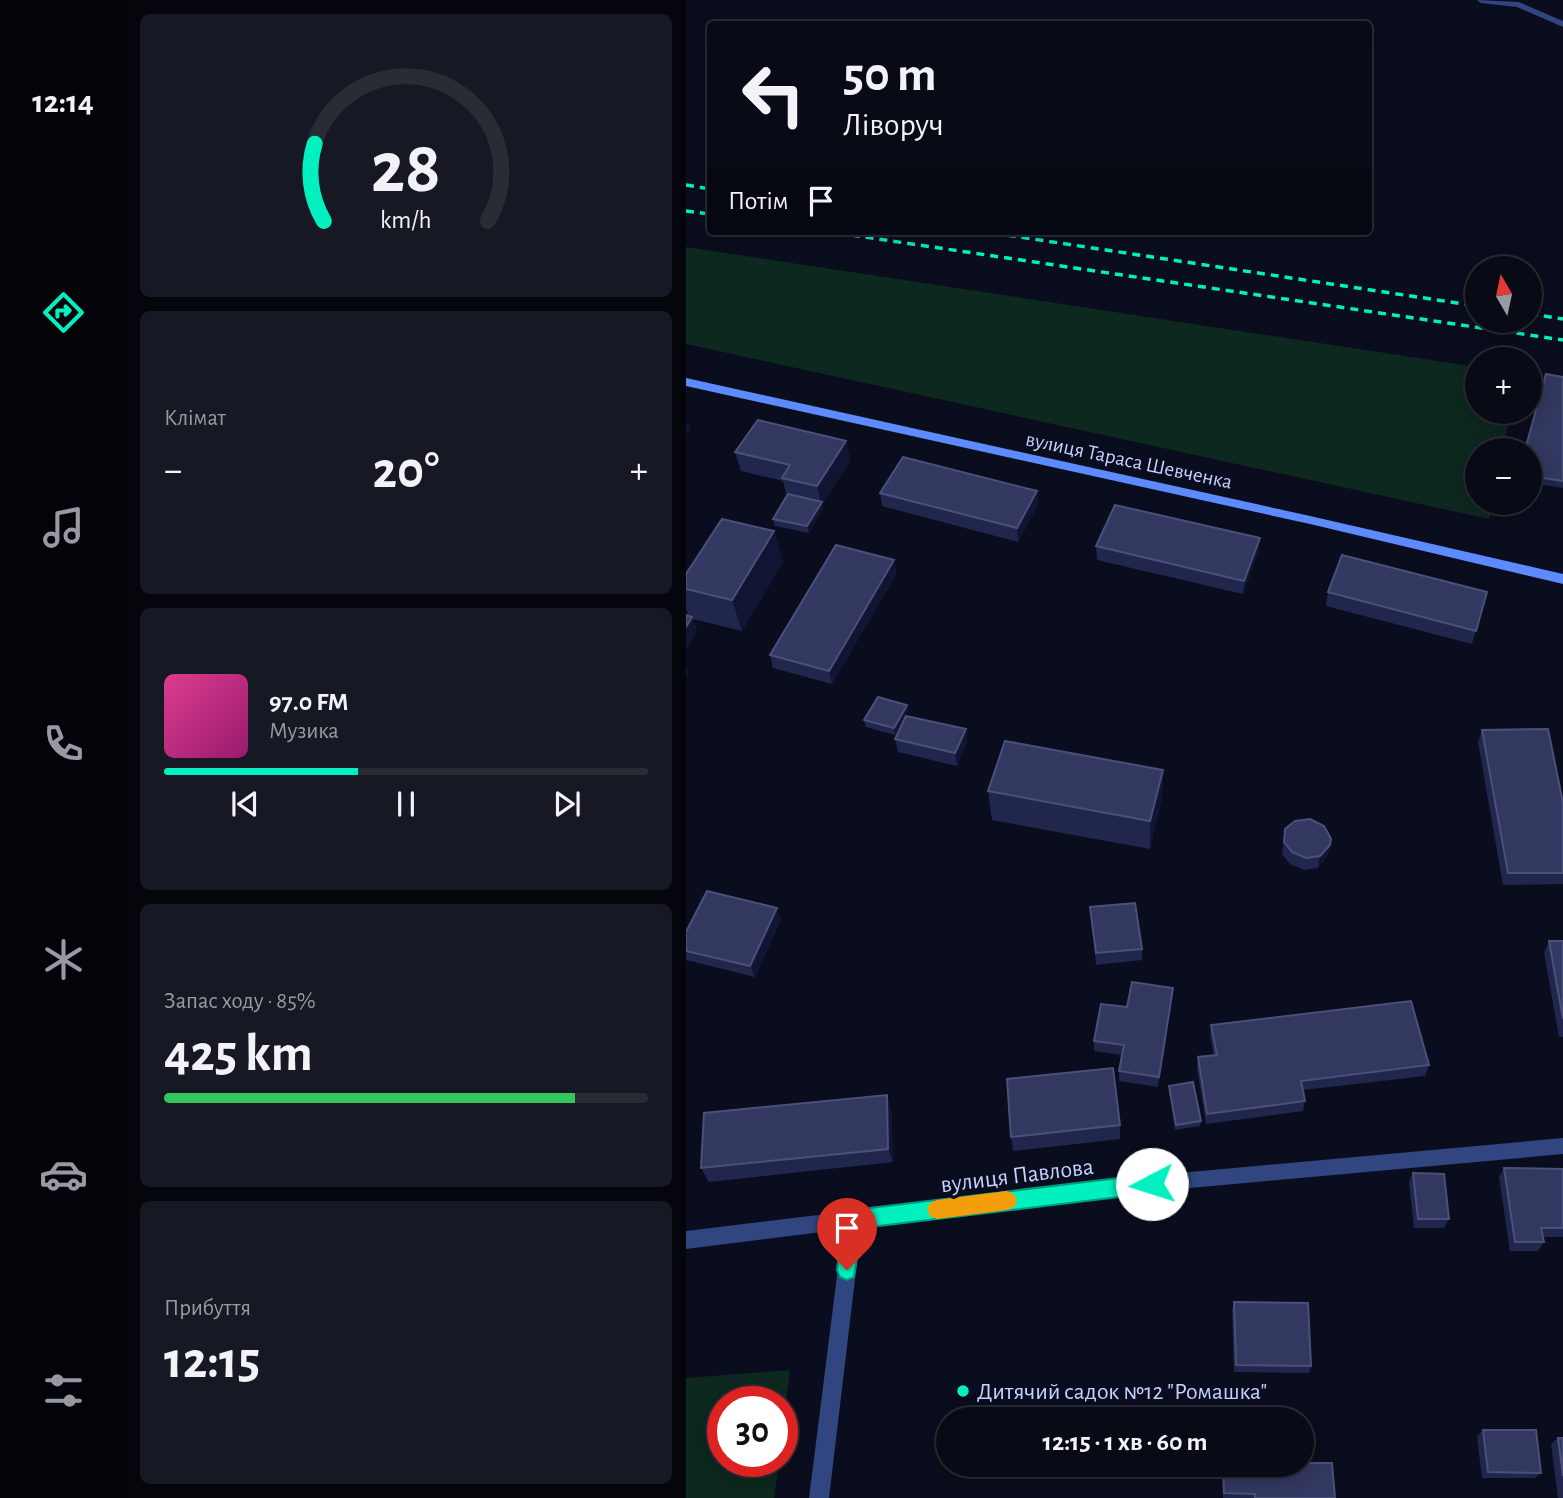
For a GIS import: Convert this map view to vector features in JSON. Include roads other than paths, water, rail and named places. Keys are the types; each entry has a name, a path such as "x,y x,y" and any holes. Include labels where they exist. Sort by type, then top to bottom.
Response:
{"main road":[{"name":"вулиця Тараса Шевченка","path":"686,382 1310,520 1563,579"}],"street":[{"path":"1481,0 1519,5 1563,24"},
{"name":"вулиця Павлова","path":"686,1240 1125,1186 1563,1146"},
{"path":"819,1498 853,1220"}],"railway":[{"path":"686,185 707,188"},
{"path":"686,211 707,214"},
{"path":"851,235 1563,340"},
{"path":"1007,235 1465,304"},
{"path":"1542,316 1563,319"}],"place":[{"name":"Дитячий садок №12 \"Ромашка\"","path":"963,1391"}]}
